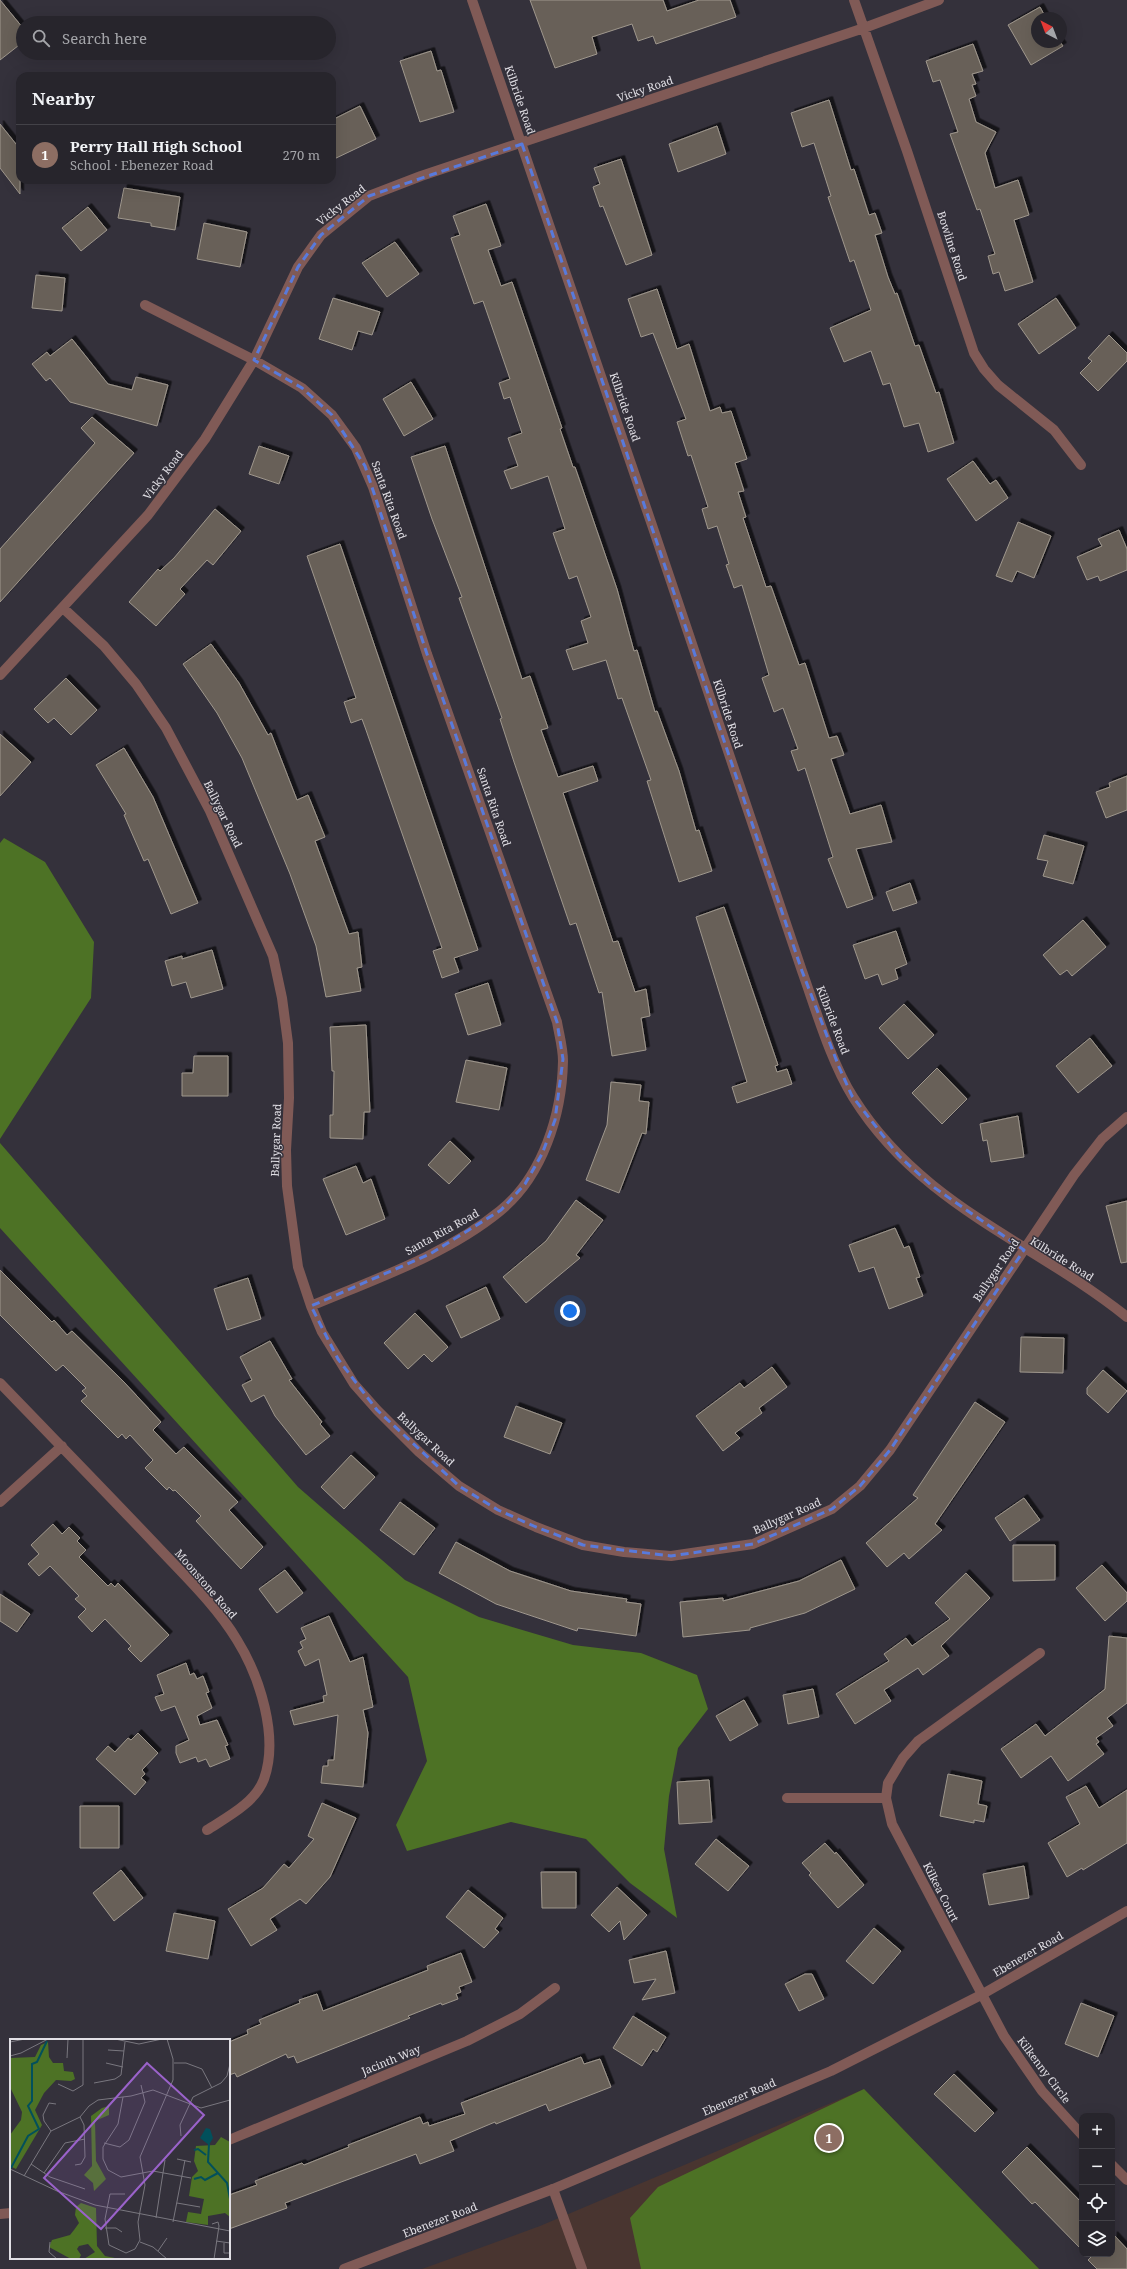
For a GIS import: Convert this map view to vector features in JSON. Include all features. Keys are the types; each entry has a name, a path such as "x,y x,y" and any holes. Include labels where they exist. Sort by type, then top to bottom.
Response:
{"street":[{"name":"Kilbride Road","path":"472,0 797,956 822,1028 852,1096 873,1126 898,1156 932,1186 1024,1250 1073,1280 1127,1317"},
{"name":"Bowline Road","path":"854,0 908,151 974,353 984,369 998,385 1054,430 1081,464"},
{"name":"Vicky Road","path":"0,675 148,515 205,439 254,360 298,267 321,235 338,219 374,194 864,28 939,0"},
{"name":"Santa Rita Road","path":"145,305 254,360 302,388 332,415 356,448 365,466 393,544 427,654 557,1022 563,1059 561,1092 555,1120 542,1154 525,1184 501,1210 473,1230 430,1254 311,1306"},
{"name":"Ballygar Road","path":"63,608 104,646 132,678 166,728 210,811 273,956 282,998 288,1043 289,1098 286,1150 289,1202 298,1266 311,1306 322,1332 354,1384 414,1447 459,1486 498,1510 536,1527 583,1544 624,1552 672,1556 753,1544 832,1509 854,1490 890,1450 1083,1163 1102,1139 1127,1117"},
{"name":"Moonstone Road","path":"0,1383 62,1446 210,1606 237,1639 251,1664 263,1701 268,1732 269,1757 264,1779 252,1796 238,1810 206,1830"},
{"path":"0,1502 62,1446"},
{"name":"Kilkea Court","path":"981,1995 892,1824 886,1798 888,1783 894,1770 918,1742 1040,1653"},
{"path":"787,1798 886,1798"},
{"name":"Ebenezer Road","path":"344,2269 553,2189 831,2070 981,1995 1127,1911"},
{"name":"Jacinth Way","path":"230,2140 467,2041 520,2014 555,1988"},
{"name":"Kilkenny Circle","path":"981,1995 1021,2064 1042,2091 1079,2132"},
{"path":"1115,2168 1127,2180"},
{"path":"553,2189 582,2269"},
{"path":"0,2214 10,2213"}],"highlighted area":[{"path":"522,144 802,971 839,1067 852,1096 899,1156 932,1186 1024,1250 890,1450 860,1486 832,1509 753,1544 671,1556 583,1545 536,1527 498,1510 459,1486 377,1410 338,1359 311,1306 430,1254 501,1210 525,1184 542,1154 555,1120 563,1059 557,1022 427,654 365,466 332,415 302,388 254,360 298,267 321,235 369,196"}],"shaded area":[{"path":"864,2089 1039,2269 422,2269 540,2226"}],"green space":[{"path":"4,838 45,862 94,942 91,998 0,1139 0,843"},
{"path":"0,1143 298,1487 405,1580 479,1617 573,1645 641,1653 697,1675 708,1709 678,1748 669,1796 664,1849 677,1918 630,1883 586,1839 511,1822 407,1851 396,1825 427,1761 408,1677 0,1228"},
{"path":"864,2089 1039,2269 641,2269 630,2218 658,2187"}],"building":[{"path":"0,0 16,19 16,47 0,60"},
{"path":"530,0 663,0 667,11 699,0 730,0 736,17 656,44 653,36 638,41 632,24 592,37 597,54 555,68"},
{"path":"1040,7 1043,12 1031,12"},
{"path":"1031,12 1031,48 1060,48 1031,65 1008,25"},
{"path":"973,44 983,71 972,74 976,84 972,85 976,96 969,99 976,122 996,132 985,153 995,188 1018,180 1029,215 1014,220 1033,282 1005,291 999,272 993,274 988,256 995,254 980,209 977,210 950,134 958,132 940,80 933,82 926,61"},
{"path":"431,51 437,71 441,70 454,112 420,122 400,61"},
{"path":"829,100 851,170 854,169 869,215 875,213 882,233 875,235 888,277 895,294 897,293 915,346 919,345 936,393 939,392 954,443 928,452 919,423 904,427 890,383 883,385 871,351 844,362 830,328 871,310 854,260 850,262 828,197 831,196 814,143 802,147 791,113"},
{"path":"360,106 376,139 336,158 336,118"},
{"path":"0,124 16,144 16,184 20,184 20,194 0,168"},
{"path":"717,126 726,154 678,172 669,144"},
{"path":"621,159 652,255 626,265 603,206 600,207 593,187 600,184 594,168"},
{"path":"124,188 180,197 175,230 151,226 151,223 118,218"},
{"path":"486,204 501,246 488,250 501,286 512,282 562,428 560,429 573,467 575,467 617,589 634,651 637,650 655,712 657,711 679,771 696,831 699,830 712,871 679,882 647,781 651,780 622,698 618,699 606,660 573,670 566,650 588,643 581,621 591,617 577,576 569,579 553,533 565,529 548,476 511,489 504,471 518,466 508,438 522,433 510,397 504,399 499,383 510,379 483,301 474,304 451,238 460,235 453,216"},
{"path":"88,207 107,230 81,251 62,228"},
{"path":"204,223 247,232 240,267 197,259"},
{"path":"395,242 419,274 387,297 362,263"},
{"path":"36,275 65,278 62,311 32,308"},
{"path":"657,289 677,349 689,344 710,411 720,407 722,413 731,411 747,459 735,463 744,491 738,492 746,517 743,518 766,587 771,586 799,665 805,663 829,738 837,736 844,755 831,759 850,814 881,805 892,842 856,849 873,899 847,908 828,859 833,857 805,768 798,771 791,751 798,749 783,708 774,712 762,678 769,675 742,585 734,588 726,565 729,564 717,526 708,529 702,509 708,507 691,455 688,456 677,422 686,419 653,333 641,337 628,299"},
{"path":"333,298 380,312 372,335 358,331 352,350 319,339"},
{"path":"1056,298 1076,328 1039,354 1018,324"},
{"path":"1109,335 1127,353 1127,361 1098,391 1080,373 1092,361 1088,358"},
{"path":"72,339 108,384 132,390 136,377 168,385 157,426 70,402 50,378 46,381 32,364 47,352 50,356"},
{"path":"411,382 433,419 404,436 383,399"},
{"path":"92,417 134,453 0,602 0,549 95,443 81,428"},
{"path":"259,446 289,456 279,484 249,474"},
{"path":"445,446 522,679 530,676 548,728 541,730 558,777 593,766 598,781 563,793 613,942 618,941 635,992 646,989 650,1016 641,1018 646,1050 612,1056 602,992 599,993 576,923 570,925 514,762 500,719 502,718 459,598 462,597 432,519 411,457"},
{"path":"973,461 990,484 996,480 1008,498 976,521 947,479"},
{"path":"215,509 241,531 213,565 207,560 180,589 185,594 156,626 129,602 158,569 160,571 174,558"},
{"path":"1018,522 1051,536 1034,578 1017,571 1012,582 996,576"},
{"path":"1119,530 1127,549 1127,570 1100,581 1098,576 1087,580 1077,557 1102,546 1098,539"},
{"path":"340,544 478,950 454,958 459,972 442,978 433,951 442,948 366,730 362,719 351,723 344,702 356,698 307,556"},
{"path":"211,644 239,683 268,735 271,733 297,800 308,795 325,837 315,841 349,934 358,932 362,967 357,968 361,991 326,997 316,946 290,874 242,758 217,713 183,664"},
{"path":"66,678 97,710 71,735 54,718 48,723 34,709"},
{"path":"0,734 31,762 0,796"},
{"path":"124,748 153,797 198,903 171,914 148,859 144,861 124,815 126,814 96,765"},
{"path":"1127,776 1127,810 1106,818 1096,792 1110,787 1109,783"},
{"path":"1044,835 1084,846 1073,884 1043,876 1048,861 1037,859"},
{"path":"910,883 917,903 893,911 886,892"},
{"path":"724,907 778,1065 775,1066 777,1072 787,1069 792,1084 737,1103 732,1087 747,1082 696,917"},
{"path":"1083,920 1106,947 1072,976 1067,970 1060,975 1043,955"},
{"path":"896,931 907,964 895,969 898,979 882,985 878,974 865,979 853,945"},
{"path":"212,950 223,989 191,998 186,982 172,986 165,961 182,956 182,959"},
{"path":"488,983 501,1025 468,1035 455,994"},
{"path":"904,1004 934,1035 908,1059 879,1028"},
{"path":"366,1025 370,1112 364,1112 363,1139 330,1138 330,1115 333,1115 334,1071 332,1071 330,1027"},
{"path":"1090,1038 1112,1066 1078,1093 1056,1066"},
{"path":"194,1056 228,1056 228,1096 182,1096 182,1073 193,1073"},
{"path":"466,1060 507,1068 499,1110 456,1102"},
{"path":"937,1068 967,1099 942,1124 912,1093"},
{"path":"611,1082 641,1085 639,1101 649,1102 646,1134 642,1133 619,1193 586,1180 607,1125"},
{"path":"1018,1116 1024,1157 991,1162 987,1140 983,1141 980,1124"},
{"path":"450,1141 471,1161 449,1184 428,1165"},
{"path":"356,1166 363,1183 371,1179 385,1219 346,1235 323,1179"},
{"path":"576,1200 603,1220 576,1255 580,1258 526,1303 503,1277 546,1241"},
{"path":"1127,1201 1127,1262 1121,1263 1106,1206"},
{"path":"895,1228 904,1248 909,1246 920,1277 916,1278 923,1296 889,1309 874,1267 859,1272 849,1245"},
{"path":"0,1270 52,1322 54,1320 67,1335 72,1331 124,1382 161,1422 153,1430 176,1454 184,1447 238,1502 229,1510 263,1547 241,1569 196,1521 201,1516 175,1490 173,1491 169,1487 167,1490 145,1468 153,1460 130,1435 126,1439 122,1434 118,1438 81,1401 87,1396 82,1391 86,1388 63,1365 56,1371 0,1315"},
{"path":"248,1278 261,1319 227,1330 214,1289"},
{"path":"486,1287 500,1319 461,1338 446,1306"},
{"path":"415,1313 448,1347 432,1362 424,1354 408,1369 384,1343"},
{"path":"1021,1337 1064,1338 1063,1373 1020,1372"},
{"path":"270,1341 292,1379 289,1380 322,1422 320,1424 330,1436 306,1455 275,1416 264,1395 251,1402 242,1385 252,1380 240,1357"},
{"path":"772,1367 787,1387 759,1408 762,1413 735,1433 740,1438 723,1451 696,1416 740,1383 744,1388"},
{"path":"1103,1370 1127,1391 1108,1413 1087,1394 1087,1388"},
{"path":"975,1402 1005,1422 935,1524 942,1530 909,1559 904,1553 887,1567 866,1543 918,1498 913,1495"},
{"path":"516,1406 562,1423 550,1454 504,1437"},
{"path":"351,1455 375,1477 344,1509 321,1487"},
{"path":"1024,1498 1040,1520 1010,1541 995,1518"},
{"path":"400,1502 435,1528 414,1555 380,1530"},
{"path":"53,1524 62,1534 69,1527 80,1538 77,1541 86,1550 79,1557 108,1586 111,1583 115,1587 118,1583 169,1635 141,1662 128,1649 131,1646 105,1619 92,1632 78,1617 86,1609 75,1599 79,1596 50,1566 39,1576 28,1564 39,1554 31,1545"},
{"path":"456,1542 510,1571 571,1591 627,1599 626,1602 641,1604 636,1636 578,1628 577,1631 496,1604 439,1573"},
{"path":"1013,1545 1055,1545 1055,1580 1013,1581"},
{"path":"841,1560 855,1589 805,1613 750,1628 750,1630 683,1637 680,1602 723,1598 723,1601 799,1581"},
{"path":"1102,1565 1127,1593 1127,1601 1105,1621 1076,1588"},
{"path":"285,1570 303,1593 277,1613 259,1589"},
{"path":"966,1573 990,1598 941,1646 949,1656 923,1675 918,1668 884,1690 891,1701 855,1724 836,1694 889,1661 884,1654 906,1638 912,1646 950,1619 935,1603"},
{"path":"0,1594 30,1614 17,1632 0,1621"},
{"path":"329,1616 350,1662 363,1657 373,1707 363,1710 368,1733 363,1787 321,1783 323,1766 328,1766 328,1760 334,1760 338,1715 294,1725 290,1711 324,1702 323,1696 327,1695 319,1659 305,1666 298,1651 303,1648 300,1642 306,1639 301,1628"},
{"path":"1109,1636 1127,1638 1127,1703 1107,1718 1113,1726 1096,1738 1099,1742 1096,1744 1104,1754 1068,1781 1051,1756 1021,1778 1001,1749 1036,1724 1045,1736 1105,1689"},
{"path":"186,1663 190,1675 194,1673 197,1679 203,1676 209,1692 206,1693 212,1708 197,1716 200,1725 217,1720 228,1745 225,1746 230,1759 210,1767 206,1759 198,1762 196,1757 180,1763 176,1753 176,1746 189,1740 175,1706 161,1711 155,1697 164,1694 157,1675"},
{"path":"813,1689 819,1717 788,1724 783,1695"},
{"path":"744,1700 758,1725 730,1741 716,1716"},
{"path":"138,1733 158,1753 142,1770 145,1774 141,1778 146,1782 135,1795 96,1759 108,1746 115,1752 128,1738 131,1740"},
{"path":"948,1774 982,1781 978,1804 987,1806 984,1822 974,1820 974,1823 940,1816"},
{"path":"709,1780 712,1822 679,1824 677,1782"},
{"path":"1086,1786 1099,1808 1127,1790 1127,1843 1083,1870 1082,1868 1067,1877 1048,1843 1080,1824 1066,1797"},
{"path":"322,1803 356,1818 330,1877 306,1904 300,1899 270,1919 277,1930 251,1946 228,1909 263,1888 284,1864 289,1868 314,1839 308,1836"},
{"path":"80,1806 119,1806 119,1848 80,1848"},
{"path":"716,1839 749,1866 728,1891 695,1864"},
{"path":"825,1843 835,1854 836,1852 864,1885 838,1908 809,1875 811,1873 802,1863"},
{"path":"1024,1866 1029,1898 989,1905 983,1874"},
{"path":"121,1870 143,1898 114,1921 93,1893"},
{"path":"541,1872 576,1872 576,1908 542,1908"},
{"path":"617,1887 647,1915 624,1940 620,1921 609,1932 591,1915"},
{"path":"468,1890 503,1918 495,1929 499,1932 484,1948 446,1917"},
{"path":"174,1913 215,1921 208,1959 166,1951"},
{"path":"874,1928 901,1951 873,1984 846,1961"},
{"path":"666,1951 675,1993 642,2000 656,1979 634,1983 629,1960"},
{"path":"461,1953 472,1982 459,1987 461,1992 456,1994 458,1999 442,2005 441,2003 408,2016 410,2018 297,2063 294,2056 288,2058 286,2054 237,2077 235,2073 230,2075 230,2042 248,2034 247,2030 261,2024 259,2020 300,2003 299,2000 317,1994 323,2011 428,1970 427,1966"},
{"path":"805,1974 812,1974 824,1999 799,2011 785,1984"},
{"path":"1081,2003 1114,2016 1098,2057 1065,2044"},
{"path":"633,2016 666,2037 657,2052 653,2049 642,2066 613,2048"},
{"path":"581,2057 584,2064 600,2059 611,2087 549,2111 546,2104 496,2124 495,2122 450,2141 454,2151 420,2164 416,2154 285,2203 287,2208 230,2229 230,2195 257,2185 255,2181 302,2163 304,2165 349,2147 348,2145 420,2117 423,2124 428,2122 429,2126 465,2114 461,2103"},
{"path":"954,2074 994,2113 975,2132 934,2094"},
{"path":"1027,2147 1079,2200 1079,2247 1035,2202 1032,2204 1002,2172"},
{"path":"1115,2236 1127,2249 1127,2269 1097,2269 1088,2260 1091,2257 1115,2257"}],"place":[{"name":"Perry Hall High School","path":"829,2138"}]}
